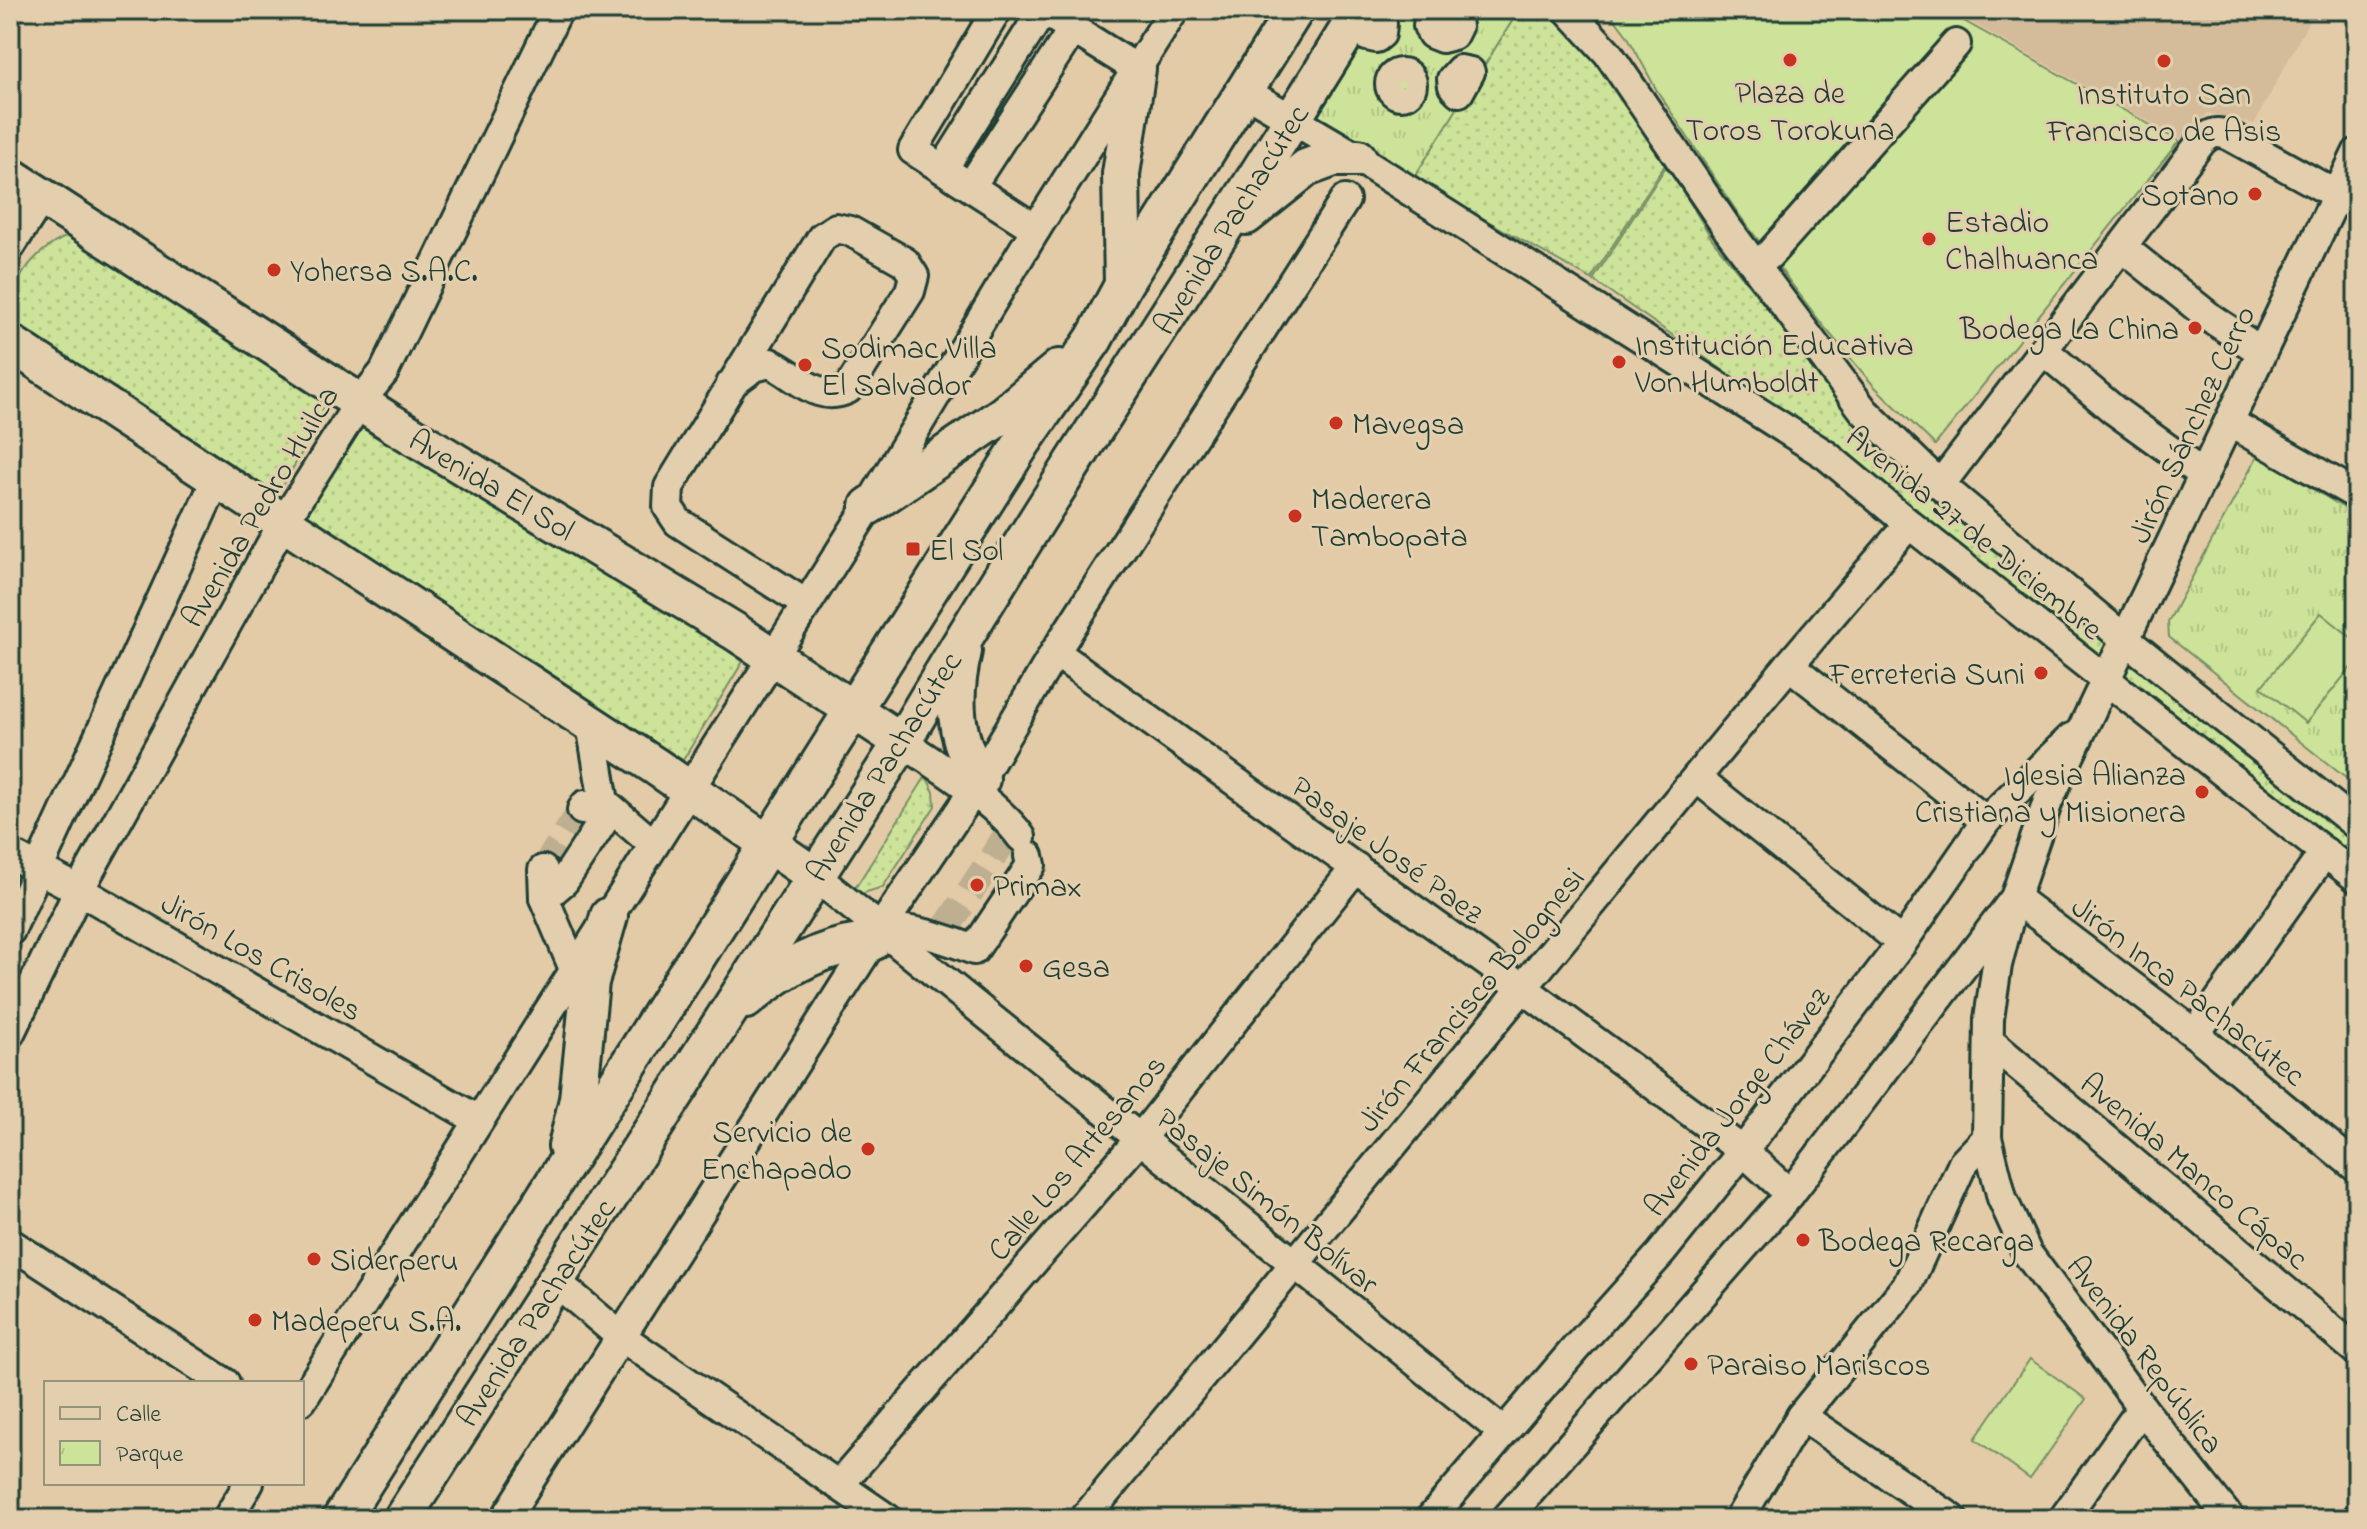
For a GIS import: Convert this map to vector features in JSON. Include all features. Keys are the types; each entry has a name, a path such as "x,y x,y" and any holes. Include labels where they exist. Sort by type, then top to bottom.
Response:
{"main road":[{"name":"Avenida Pachacútec","path":"341,1519 1022,443 1094,339 1123,285 1295,10"},
{"name":"Avenida Pachacútec","path":"402,1519 902,742 970,626 1293,120 1369,15"},
{"path":"1123,285 1121,174 1137,69"},
{"path":"1207,257 1253,209 1306,168 1333,158 1358,158"},
{"name":"Avenida El Sol","path":"10,176 359,403 772,656 902,742"},
{"path":"869,506 1004,414 1094,339"},
{"path":"10,343 689,788 815,876"},
{"path":"970,626 958,675 958,726 976,786"},
{"path":"559,1176 578,1099 590,982 609,916"},
{"path":"727,1016 772,979 804,960 876,935"}],"street":[{"name":"Avenida Pedro Huilca","path":"10,1033 79,890 283,523 359,403 384,372 558,10"},
{"path":"997,10 913,150 1036,229"},
{"path":"943,169 1043,10 1137,69"},
{"path":"1438,10 1429,17 1428,26 1432,34 1442,38 1453,35 1457,27 1456,18 1447,10"},
{"name":"Avenida 27 de Diciembre","path":"1568,10 1608,53 1755,265 1864,411 1940,485 2126,640 2357,825"},
{"path":"304,1397 869,506 1169,12"},
{"path":"971,186 1073,29"},
{"path":"1755,265 1769,255 1956,44"},
{"name":"Avenida 27 de Diciembre","path":"1244,91 1358,158 1826,455 2357,878"},
{"path":"1940,485 2202,141 2211,134 2219,132 2230,136 2347,201"},
{"name":"Jirón Sánchez Cerro","path":"2107,681 2262,352 2347,201 2357,153"},
{"path":"10,247 42,197"},
{"path":"505,1519 876,935 976,786 1055,652 1345,200"},
{"path":"731,384 754,367 770,363 822,393 836,394 848,389 910,291 914,276 905,262 850,231 836,228 822,237 731,384 669,487 668,507 678,522 806,604"},
{"path":"2122,247 2212,319 2262,352"},
{"path":"2043,350 2114,410 2204,475"},
{"path":"2229,422 2357,495"},
{"path":"10,931 216,480"},
{"name":"Jirón Francisco Bolognesi","path":"1084,1519 1909,524"},
{"name":"Pasaje José Paez","path":"1055,652 1523,988 1743,1151 1790,1194"},
{"path":"1789,665 1986,821"},
{"name":"Avenida Jorge Chávez","path":"1506,1519 1790,1194 2015,898 2048,801 2107,681"},
{"name":"Avenida Jorge Chávez","path":"1430,1519 1661,1253 1743,1151 1902,943 1986,821 2088,720"},
{"path":"574,969 544,884 564,881 604,820 593,806 591,724"},
{"name":"Avenida El Sol","path":"876,935 911,929 944,932 974,950 1031,865 1018,838 976,786 902,742"},
{"path":"1697,778 1902,943"},
{"path":"593,806 653,844"},
{"path":"2195,1034 2325,852"},
{"name":"Jirón Los Crisoles","path":"10,854 79,890 478,1120"},
{"name":"Calle Los Artesanos","path":"839,1485 1139,1140 1356,867"},
{"path":"815,876 876,935"},
{"name":"Jirón Inca Pachacútec","path":"2015,898 2195,1034 2357,1168"},
{"name":"Avenida República","path":"2015,898 1997,965 1989,1019 1987,1138 2002,1198 2027,1253 2142,1408 2230,1519"},
{"name":"Pasaje Simón Bolívar","path":"876,935 1139,1140 1503,1432"},
{"name":"Avenida Manco Cápac","path":"1989,1041 2357,1351"},
{"path":"1739,1519 1801,1416 1908,1284 1963,1163 1987,1138"},
{"path":"10,1243 222,1381"},
{"path":"555,1281 620,1336 888,1519"},
{"path":"2063,1519 2142,1408"},
{"path":"1801,1416 1953,1519"},
{"path":"227,1519 248,1485"}],"shaded area":[{"name":"Instituto San Francisco de Asis","path":"1949,10 2315,10 2254,124 2208,113 2180,139"}],"green space":[{"path":"1381,10 1519,10 1413,179 1313,117"},
{"path":"1519,10 1558,10 1572,23 1666,163 1591,279 1413,179"},
{"name":"Estadio Chalhuanca","path":"1608,10 1944,10 2179,141 1935,445 1874,386 1825,328 1737,212"},
{"path":"1667,165 1712,239 1852,415 2120,639 2103,671 1822,439 1593,280"},
{"path":"77,233 320,388 323,415 281,489 263,494 14,332 11,315 13,299 25,270 48,247"},
{"path":"375,424 745,658 683,760 311,523 306,505 349,433"},
{"path":"2258,455 2357,516 2357,787 2169,637 2168,622"},
{"path":"2321,613 2357,642 2357,660 2306,723 2261,687"},
{"path":"2129,652 2357,832 2357,870 2116,678"},
{"path":"926,776 934,792 935,806 883,887 857,895 854,890"},
{"path":"2030,1359 2086,1399 2030,1479 1975,1439"}],"tunnel":[{"path":"543,870 582,810"},
{"path":"946,928 1010,831"}],"place":[{"name":"Plaza de Toros Torokuna","path":"1790,60"},
{"name":"Instituto San Francisco de Asis","path":"2164,61"},
{"name":"Sotano","path":"2255,194"},
{"name":"Estadio Chalhuanca","path":"1929,239"},
{"name":"Yohersa S.A.C.","path":"274,270"},
{"name":"Bodega La China","path":"2195,328"},
{"name":"Institución Educativa Von Humboldt","path":"1619,362"},
{"name":"Sodimac Villa El Salvador","path":"805,365"},
{"name":"Mavegsa","path":"1336,423"},
{"name":"Maderera Tambopata","path":"1295,516"},
{"name":"El Sol","path":"913,549"},
{"name":"Ferreteria Suni","path":"2041,673"},
{"name":"Iglesia Alianza Cristiana y Misionera","path":"2202,792"},
{"name":"Primax","path":"977,885"},
{"name":"Gesa","path":"1026,966"},
{"name":"Servicio de Enchapado","path":"868,1149"},
{"name":"Bodega Recarga","path":"1803,1240"},
{"name":"Siderperu","path":"314,1259"},
{"name":"Madeperu S.A.","path":"255,1320"},
{"name":"Paraiso Mariscos","path":"1691,1364"}]}
